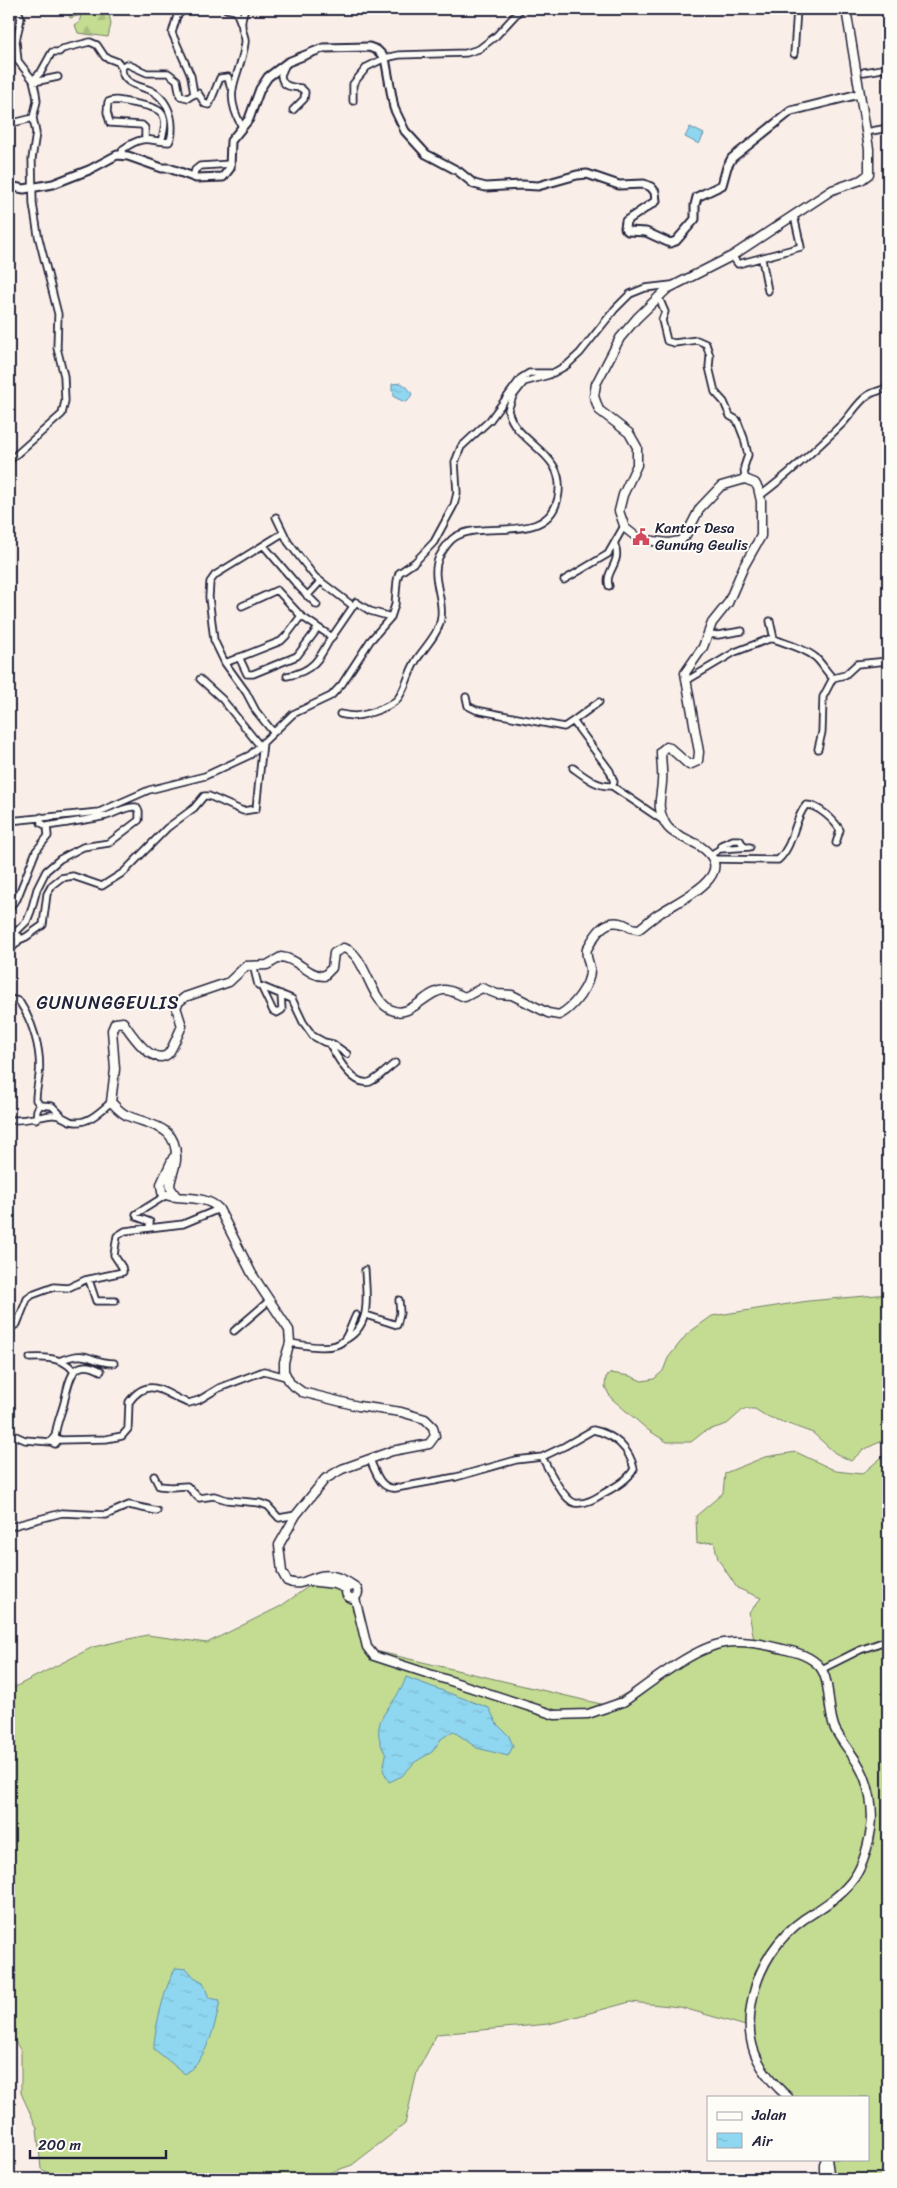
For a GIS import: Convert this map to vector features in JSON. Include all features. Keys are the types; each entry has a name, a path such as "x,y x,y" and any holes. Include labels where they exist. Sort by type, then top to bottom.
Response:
{"main road":[{"path":"176,1196 170,1187 175,1154 172,1139 161,1127 127,1115 111,1102 115,1069 112,1030 115,1023 123,1022 135,1040 151,1053 157,1056 166,1055 182,1026 176,1007 181,999 229,982 244,966 267,965 281,957 320,976 324,976 332,968 334,953 344,948 350,950 356,956 378,1000 391,1010 407,1011 440,990 448,990 465,997 482,988 497,994 512,995 548,1013 559,1015 576,1000 586,984 590,970 587,949 601,928 610,923 620,923 631,929 639,930 662,911 704,885 713,873 711,857 698,845 671,831 664,822 659,802 662,784 662,750 666,747 670,748 689,765 697,763 699,758 686,672 702,649 712,623 725,609 744,566 761,536 761,495 757,485 745,479 726,483 714,492 700,508 686,535 677,542 668,543 642,540 631,534 624,526 620,516 620,506 637,467 638,450 629,433 599,410 594,390 622,334 672,285 732,256 832,190 858,182 868,175 870,162 846,9"},
{"path":"175,1154 161,1184 162,1192 165,1196 204,1200 212,1203 219,1209 249,1269 286,1322 290,1333 290,1343 284,1362 286,1377 302,1392 338,1402 415,1416 425,1419 433,1426 435,1436 429,1444 392,1451 330,1475 296,1515 279,1545 283,1577 289,1582 298,1584 308,1581 331,1583 351,1587 359,1591 356,1598 366,1647 374,1656 555,1715 588,1714 623,1702 700,1652 723,1644 750,1642 780,1648 810,1658 822,1669 833,1723 862,1771 871,1808 871,1829 863,1860 853,1880 841,1893 803,1920 772,1952 753,1995 750,2011 750,2037 765,2074 787,2096"},
{"path":"824,2179 826,2160"},
{"path":"826,2160 830,2179"}],"street":[{"path":"9,460 62,414 65,406 64,376 57,348 58,314 38,236 32,195 34,188 32,159 36,133 33,118 37,102 33,81 19,63 16,41 21,18 19,13 11,9"},
{"path":"184,9 177,16 172,32 192,76 193,95"},
{"path":"226,9 236,12 245,40 241,60 233,81 233,103"},
{"path":"242,27 245,9"},
{"path":"353,102 353,84 355,79 367,67 385,58 399,55 473,52 496,36 521,9"},
{"path":"794,54 797,9"},
{"path":"9,40 16,41"},
{"path":"33,81 44,68 52,52 59,52 62,49 90,42 97,45 105,57 118,62 131,84 154,92 167,106 172,119 171,139 168,143 145,138 128,145 121,150 121,155"},
{"path":"9,186 21,190 58,182 101,165 109,158 121,155 142,160 162,168 169,168 193,177 204,179 223,177 228,172 231,164 229,152 231,142 249,119 260,90 266,80 288,62 316,50 334,47 369,47 377,50 385,58 392,101 400,123 420,148 436,161 450,167 474,184 486,187 538,186 587,174 610,183 647,185 655,192 656,201 626,221 624,228 628,231 646,232 670,243 676,241 695,219 697,197 722,185 729,161 748,143 795,109 859,94"},
{"path":"288,62 283,69 281,79 289,87 301,88 304,92 304,99 292,110"},
{"path":"121,67 127,64 145,73 168,73 178,82 180,96 186,98 197,93 205,104 210,104 220,79 227,76 230,81 229,95 237,118 242,126"},
{"path":"864,72 888,68"},
{"path":"33,81 58,77"},
{"path":"145,138 145,128 142,125 110,124 107,112 110,101 115,100 147,105 158,109 165,123 161,141"},
{"path":"9,124 33,118"},
{"path":"866,132 888,128"},
{"path":"193,177 195,170 200,166 231,164"},
{"path":"732,256 738,264 801,247 794,216"},
{"path":"762,259 768,290"},
{"path":"340,714 357,716 392,705 400,697 415,662 440,622 442,612 435,577 436,567 449,541 456,536 472,531 526,527 544,519 552,511 559,492 555,470 546,455 519,430 510,417 508,408 524,382 544,378 566,365 580,353 615,309 630,294 645,288 672,285"},
{"path":"659,298 665,312 662,320 667,341 674,343 698,340 706,344 710,356 709,367 715,392 724,402 730,416 737,420 744,438 748,455 744,468 745,479"},
{"path":"9,821 103,811 149,790 205,776 250,755 296,712 335,694 370,641 390,617 395,605 398,576 434,542 455,503 455,462 459,450 490,420 521,378 529,373 553,372"},
{"path":"761,495 812,453 871,393 877,393 888,387"},
{"path":"276,517 283,533 320,582 353,606"},
{"path":"564,580 608,554 624,526"},
{"path":"273,732 256,711 246,692 225,663 213,636 209,597 211,579 221,570 283,533"},
{"path":"609,586 608,578 616,564 617,552 614,545"},
{"path":"264,546 317,605"},
{"path":"308,596 320,582"},
{"path":"242,606 277,590 301,616 331,637"},
{"path":"288,676 300,674 317,661 331,637 334,636 357,602 370,611 390,617"},
{"path":"225,663 281,641 301,616"},
{"path":"770,621 774,639"},
{"path":"239,657 247,674 253,674 297,656 318,628"},
{"path":"707,634 742,631"},
{"path":"686,681 735,652 762,641 774,639 812,655 834,678"},
{"path":"818,749 822,732 823,697 834,678 845,675 857,664 888,661"},
{"path":"9,949 42,925 47,894 52,885 61,878 73,876 102,886 124,872 166,828 194,808 205,796 243,811 256,809 261,744 222,699 200,679"},
{"path":"466,697 468,706 476,710 564,726 599,702"},
{"path":"573,721 610,771 614,782 612,786"},
{"path":"573,768 593,781 612,786 664,822"},
{"path":"711,857 778,860 786,850 796,828 800,812 806,805 813,806 837,824 840,830 836,843"},
{"path":"12,935 27,921 32,911 37,890 46,871 60,859 83,848 109,843 139,820 139,811 136,807 129,807 95,818 47,826 41,823 41,817"},
{"path":"9,907 17,899 36,851 48,836 47,826"},
{"path":"711,857 720,849 721,845 733,840 740,840 747,847 720,849"},
{"path":"730,848 733,840"},
{"path":"12,935 18,936 19,940"},
{"path":"253,966 257,983 262,988 273,1011 282,1010 281,994"},
{"path":"262,988 281,994 294,1001 303,1022 313,1036 347,1054"},
{"path":"9,999 19,1002 34,1034 39,1051 40,1075 36,1100 40,1105 52,1106 72,1122 84,1121 97,1114 111,1102"},
{"path":"329,1043 347,1070 362,1082 368,1082 376,1078 395,1063"},
{"path":"36,1119 37,1110 40,1105"},
{"path":"9,1120 36,1119 61,1115"},
{"path":"149,1228 150,1222 137,1217 136,1214 165,1196"},
{"path":"9,1329 17,1324 27,1299 32,1295 54,1287 68,1288 89,1280 123,1272 122,1266 114,1255 117,1236 125,1231 183,1224 219,1209"},
{"path":"290,1343 321,1346 334,1345 356,1332 366,1315 368,1301 365,1270"},
{"path":"89,1280 96,1300 115,1301"},
{"path":"234,1331 270,1300"},
{"path":"366,1315 397,1326 400,1313 399,1300"},
{"path":"343,1341 356,1315"},
{"path":"59,1361 83,1355 99,1362 114,1363"},
{"path":"30,1358 46,1357 59,1361 66,1364 74,1372"},
{"path":"55,1440 68,1386 74,1372 80,1367 86,1366 100,1371"},
{"path":"9,1433 26,1440 106,1439 122,1436 128,1429 129,1402 138,1394 152,1388 168,1391 189,1403 199,1400 220,1388 264,1371 286,1377"},
{"path":"370,1460 382,1483 390,1488 446,1479 516,1460 542,1457 593,1430 611,1437 622,1446 629,1454 634,1469 625,1480 607,1492 592,1500 578,1503 566,1497 542,1457"},
{"path":"154,1476 160,1486 187,1486 199,1498 214,1496 227,1500 260,1503 268,1506 279,1518 296,1515"},
{"path":"9,1526 62,1513 106,1516 129,1505 158,1511"},
{"path":"822,1669 860,1650 888,1640"}],"green space":[{"path":"69,9 108,9 111,24 108,37 78,33 75,25 79,23 81,15 70,18"},
{"path":"888,1294 888,1438 863,1450 851,1461 835,1453 813,1433 766,1416 755,1409 744,1409 727,1424 705,1431 691,1442 667,1442 648,1430 611,1398 605,1387 606,1377 611,1373 630,1376 642,1381 654,1379 663,1371 668,1358 687,1334 712,1316 808,1301"},
{"path":"796,1452 836,1471 862,1474 888,1452 888,2179 824,2179 826,2160 870,2160 870,2096 787,2096 760,2065 749,2027 680,2007 630,2002 549,2024 437,2034 417,2072 405,2124 352,2165 312,2179 60,2179 41,2169 37,2128 21,2093 21,2051 9,2032 9,1690 93,1647 147,1635 207,1643 281,1606 319,1579 336,1580 354,1602 367,1649 605,1705 721,1640 754,1640 749,1613 761,1598 737,1588 718,1559 714,1542 697,1544 696,1516 723,1493 725,1473 765,1457"}],"water":[{"path":"690,127 704,134 699,144 685,137"},
{"path":"401,383 412,394 408,401 405,402 394,397 392,391 392,384"},
{"path":"406,1677 489,1708 497,1724 509,1736 513,1746 508,1756 477,1748 453,1731 441,1739 432,1752 415,1762 402,1776 389,1782 383,1770 386,1755 380,1742 380,1722 384,1713 402,1688"},
{"path":"176,1968 187,1969 194,1977 203,1982 209,1998 220,2000 216,2020 205,2051 193,2068 185,2074 154,2049 161,2008 168,1984"}],"place":[{"name":"Kantor Desa Gunung Geulis","path":"641,537"}],"district":[{"name":"GUNUNGGEULIS","path":"108,1003"}]}
